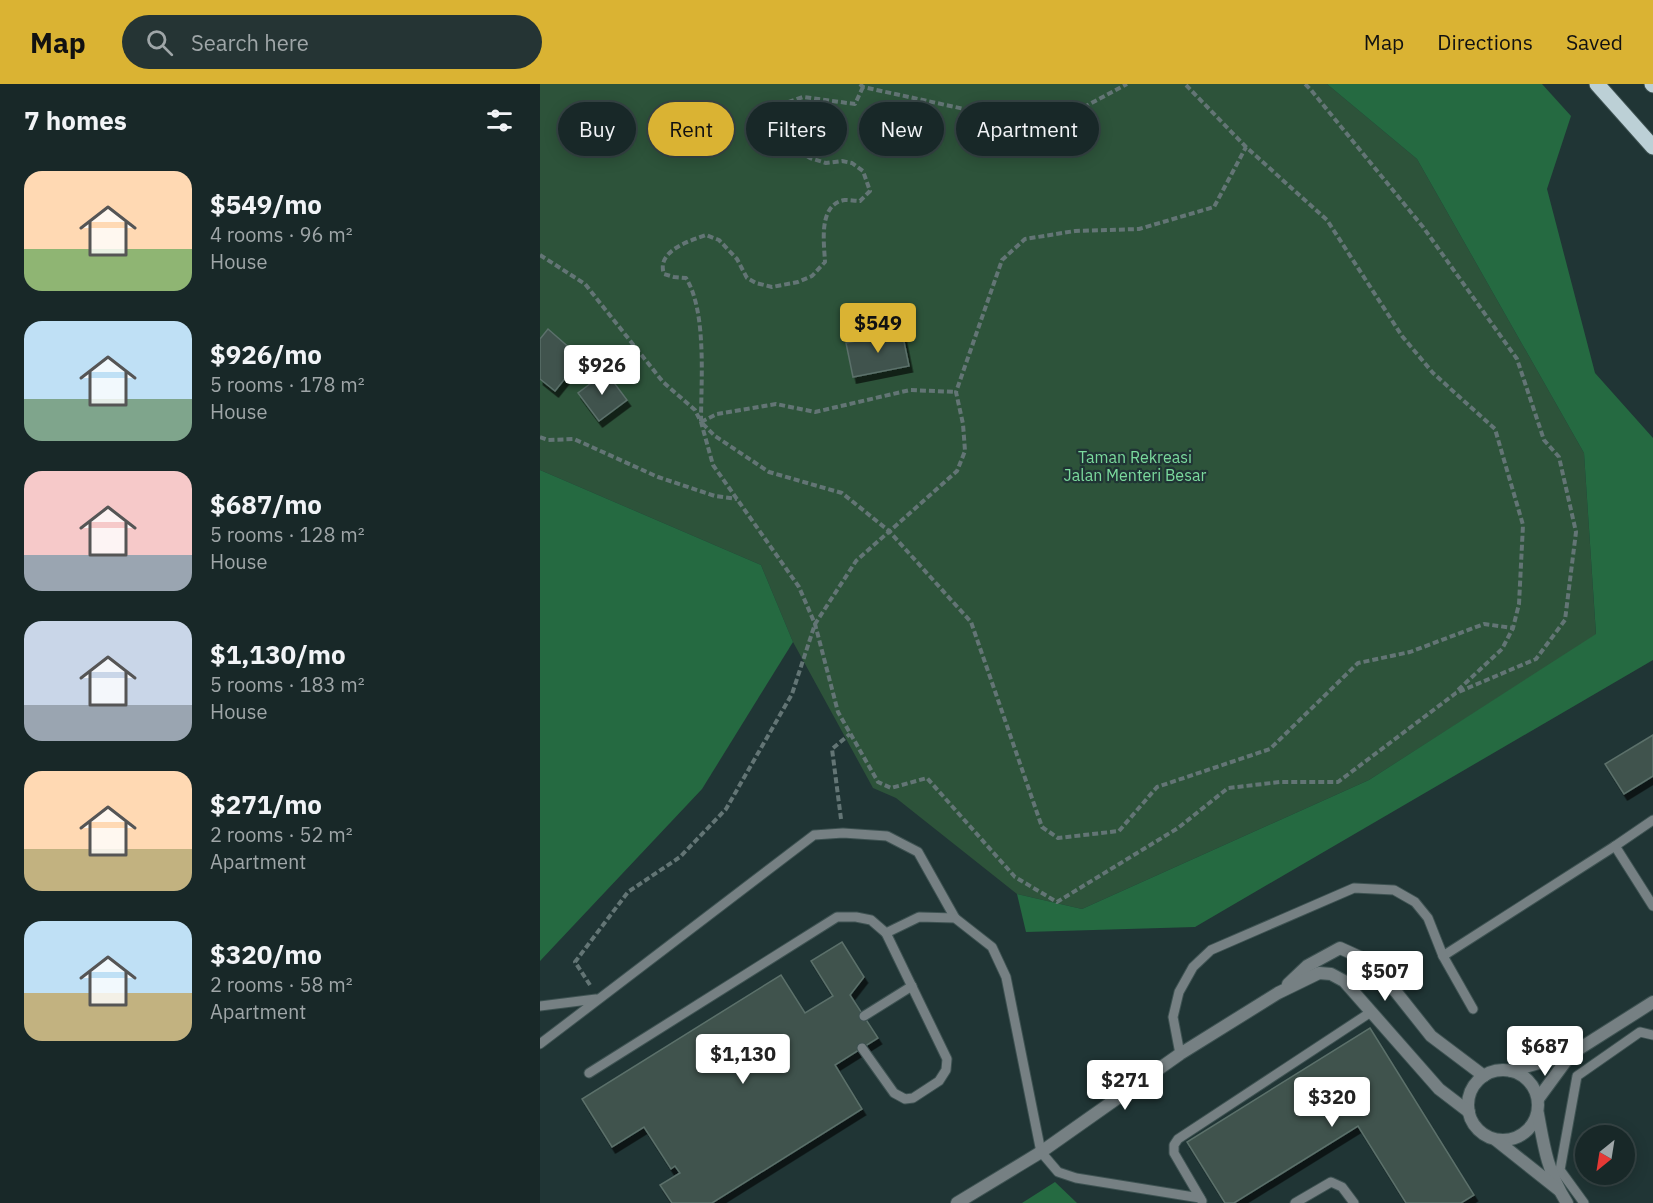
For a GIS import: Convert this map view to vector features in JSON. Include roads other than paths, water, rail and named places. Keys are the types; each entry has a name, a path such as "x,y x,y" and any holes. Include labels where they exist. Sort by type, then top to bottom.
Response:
{"main road":[{"path":"1597,84 1653,147"}],"street":[{"path":"1278,993 1307,966 1340,948 1373,963 1431,1036 1484,1076"},
{"path":"957,1203 1041,1152 1180,1054 1278,993 1319,973 1331,974 1344,981 1439,1089 1469,1112"},
{"path":"1511,1071 1571,1054 1653,1002"},
{"path":"1538,1099 1571,1054"},
{"path":"1560,1191 1496,1140 1483,1134 1474,1124 1469,1112 1469,1098 1474,1085 1484,1076 1497,1070 1511,1071 1523,1076 1533,1086 1538,1099 1538,1113 1546,1158 1567,1203"},
{"path":"1496,1140 1510,1140 1523,1135 1532,1125 1538,1113"}],"lane":[{"path":"1443,956 1653,820"},
{"path":"540,1044 814,835 843,833 887,836 918,852 955,918 992,947 1006,977 1041,1152 1058,1172 1076,1178 1201,1200"},
{"path":"1615,846 1653,906"},
{"path":"1180,1054 1173,1017 1179,992 1193,967 1211,950 1354,888 1394,890 1415,902 1428,918 1443,956 1473,1009"},
{"path":"589,1073 837,917 856,916 872,920 886,933 947,1059 946,1070 939,1081 913,1098 905,1099 894,1094 862,1048"},
{"path":"886,933 919,917 955,918"},
{"path":"864,1017 912,986"},
{"path":"540,1006 598,999"},
{"path":"1201,1200 1174,1153 1174,1145 1178,1139 1371,1012"},
{"path":"1584,1203 1560,1170 1577,1076 1640,1032 1653,1035"},
{"path":"1295,1203 1331,1182 1342,1187 1354,1203"}],"park label":[{"name":"Taman Rekreasi Jalan Menteri Besar","path":"1135,466"}]}
